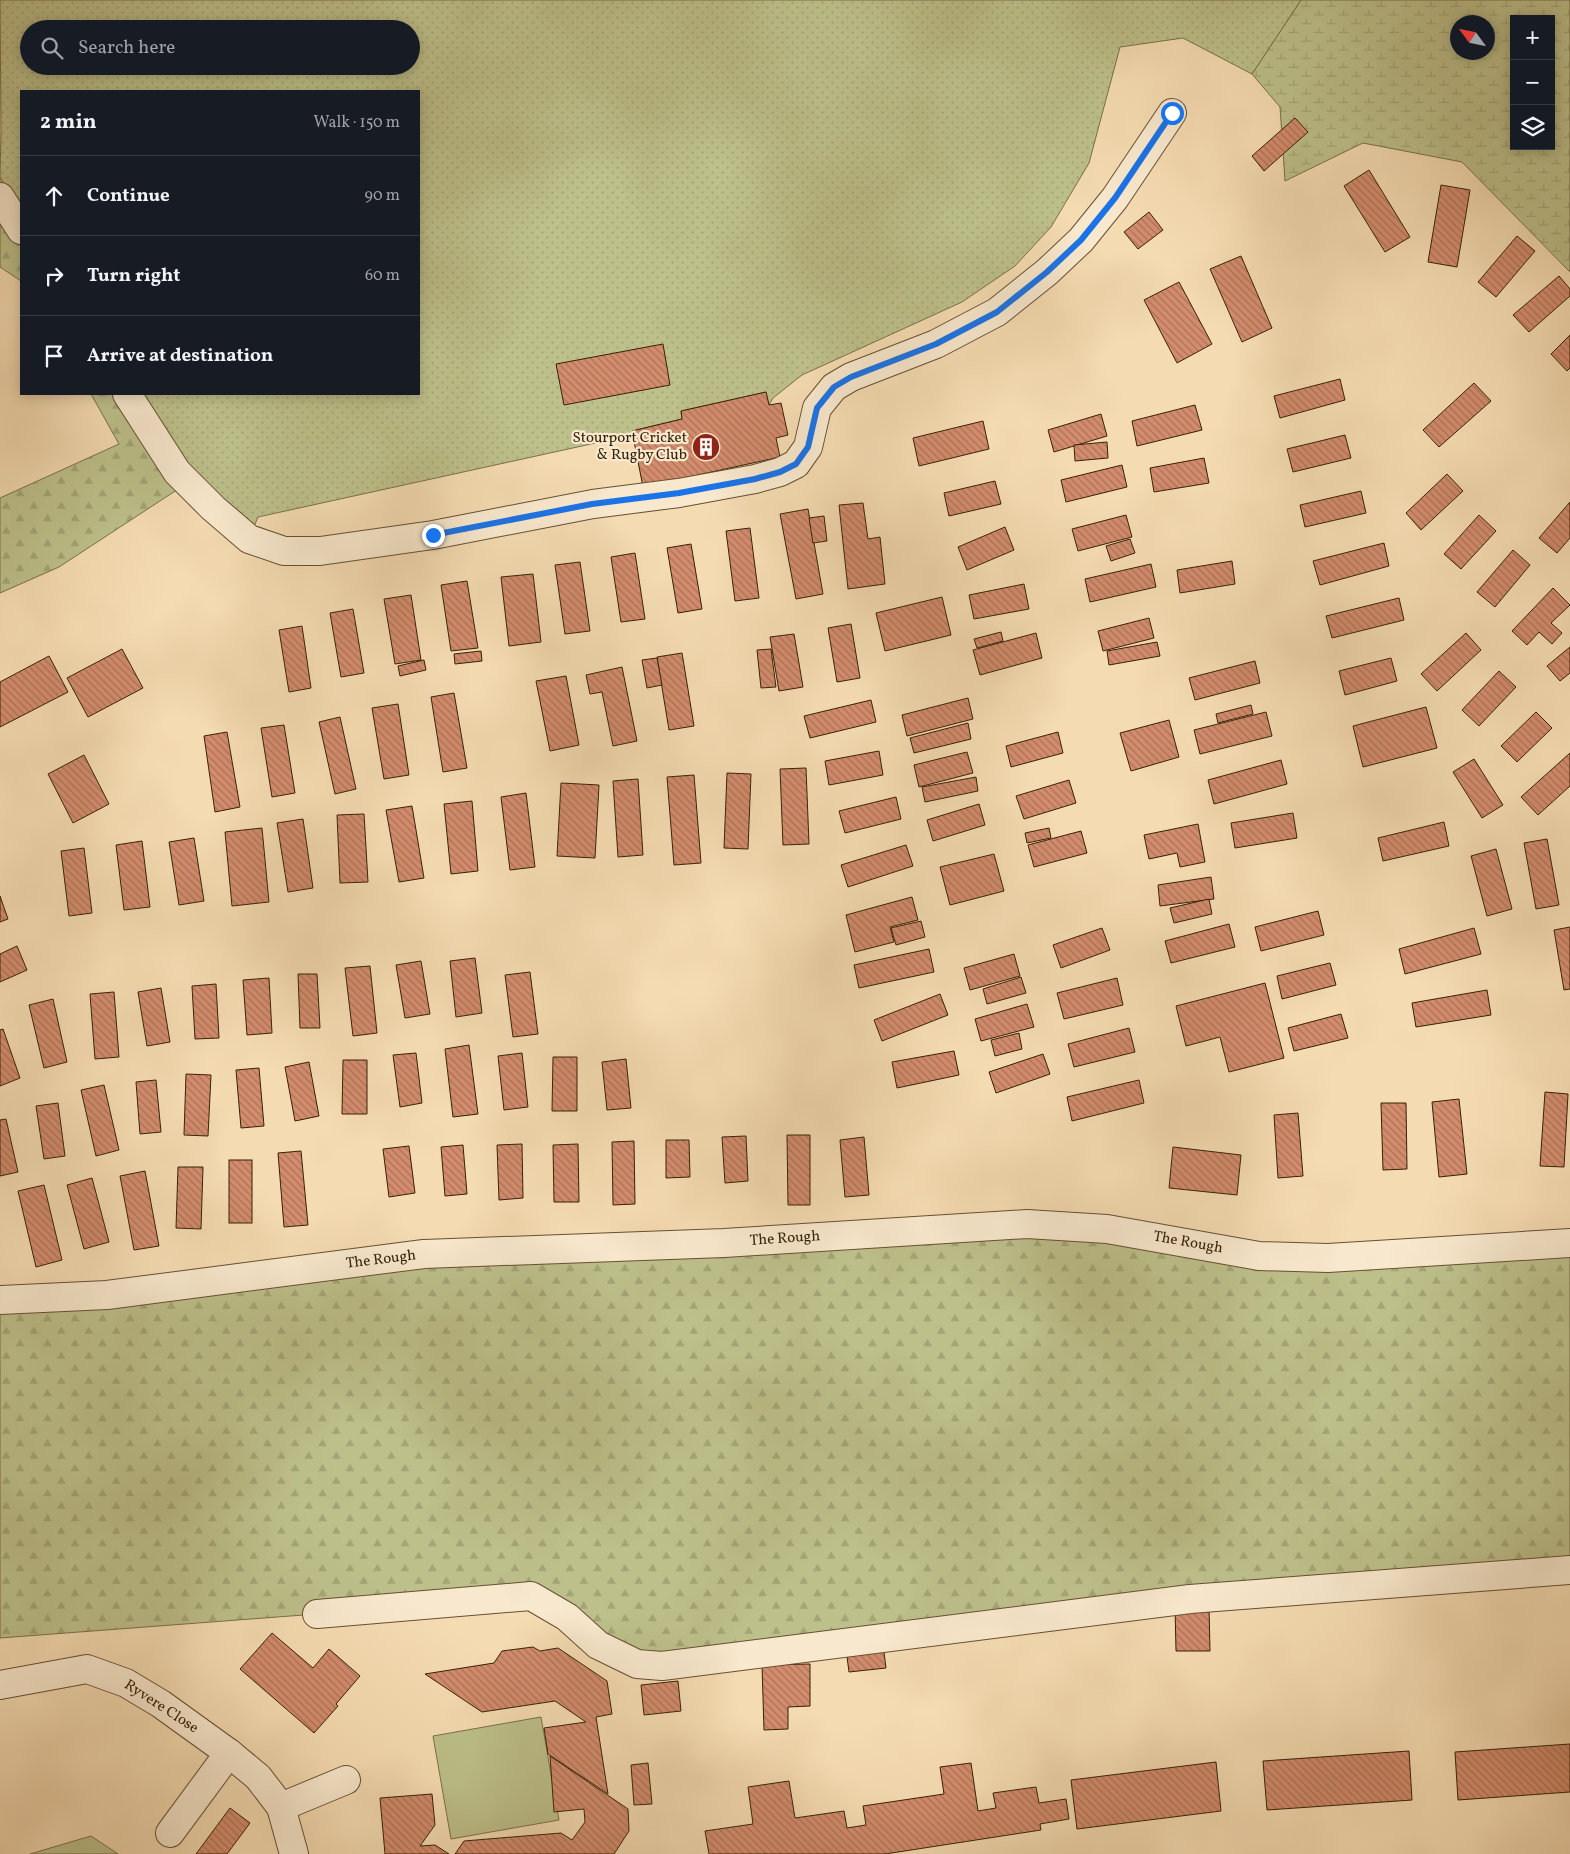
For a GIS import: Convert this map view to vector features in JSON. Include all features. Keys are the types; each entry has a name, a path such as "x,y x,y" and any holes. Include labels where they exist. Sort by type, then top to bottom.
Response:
{"street":[{"path":"128,395 177,472 212,508 249,539 284,551 320,551 433,535 592,504 679,493 755,479 780,472 796,464 808,447 817,408 834,387 851,377 936,344 997,312 1047,272 1081,240 1110,205 1172,113"},
{"path":"0,197 20,228"},
{"name":"The Rough","path":"0,1300 107,1294 424,1254 724,1243 1027,1224 1107,1229 1259,1256 1328,1258 1570,1243"},
{"path":"317,1614 531,1596 568,1617 598,1646 636,1664 662,1666 1190,1599 1570,1570"},
{"name":"Ryvere Close","path":"0,1685 87,1669 126,1683 161,1704 258,1777 281,1807 294,1854"},
{"path":"170,1833 229,1754"},
{"path":"281,1807 346,1780"}],"green space":[{"path":"0,0 1301,0 1252,74 1183,38 1120,47 1089,163 1051,227 1015,266 962,302 802,375 773,398 769,405 766,392 681,411 682,419 632,431 632,435 258,517 249,539 192,480 138,395 420,395 420,90 20,90 20,208 0,177"},
{"path":"1301,0 1570,0 1570,272 1462,162 1363,143 1285,181 1280,107 1252,74"},
{"path":"0,177 20,208 20,280 0,267"},
{"path":"92,395 138,395 192,480 59,567 0,593 0,498 119,444"},
{"path":"1027,1224 1259,1256 1570,1243 1570,1570 662,1666 531,1596 0,1638 0,1300 424,1254"},
{"path":"541,1717 559,1820 451,1839 433,1736"},
{"path":"91,1836 118,1854 30,1854"}],"building":[{"path":"1295,118 1308,132 1264,171 1252,156"},
{"path":"1369,170 1410,237 1385,252 1344,186"},
{"path":"1441,185 1470,190 1457,267 1428,262"},
{"path":"1149,212 1163,230 1138,249 1124,232"},
{"path":"1517,236 1535,251 1496,297 1478,282"},
{"path":"1241,256 1272,328 1242,342 1210,269"},
{"path":"1559,276 1570,289 1570,296 1529,332 1513,315"},
{"path":"1179,282 1212,344 1177,363 1144,300"},
{"path":"1570,335 1570,368 1567,371 1551,354"},
{"path":"663,344 670,385 564,405 556,364"},
{"path":"1340,379 1345,400 1280,418 1274,396"},
{"path":"1474,383 1491,401 1439,447 1423,430"},
{"name":"Stourport Cricket & Rugby Club","path":"766,392 769,405 781,403 788,435 776,438 780,457 643,487 632,431 682,419 681,411"},
{"path":"1195,405 1202,430 1137,446 1132,421"},
{"path":"1101,414 1107,436 1054,452 1048,430"},
{"path":"983,421 989,449 919,466 913,438"},
{"path":"1345,435 1351,458 1293,472 1287,449"},
{"path":"1107,442 1108,458 1075,461 1074,445"},
{"path":"1204,458 1209,483 1154,492 1150,468"},
{"path":"1122,465 1127,487 1066,502 1061,480"},
{"path":"1447,474 1463,491 1421,530 1406,513"},
{"path":"995,481 1001,504 949,516 944,493"},
{"path":"1361,491 1366,513 1305,527 1300,505"},
{"path":"1570,502 1570,538 1557,553 1539,538"},
{"path":"863,503 868,539 880,537 885,584 848,589 839,505"},
{"path":"808,509 823,594 796,599 780,514"},
{"path":"1126,515 1132,537 1078,551 1072,529"},
{"path":"1479,515 1496,531 1461,569 1444,554"},
{"path":"824,516 827,541 813,543 809,518"},
{"path":"1005,527 1014,550 967,570 958,547"},
{"path":"750,528 759,598 735,601 726,531"},
{"path":"1130,539 1135,553 1111,561 1106,546"},
{"path":"1384,543 1389,566 1320,585 1313,561"},
{"path":"691,544 702,609 678,613 667,548"},
{"path":"1513,550 1530,565 1495,607 1477,592"},
{"path":"635,553 645,619 621,622 611,557"},
{"path":"1232,561 1235,584 1180,593 1177,570"},
{"path":"580,562 590,631 565,634 555,565"},
{"path":"1151,564 1156,587 1090,602 1085,579"},
{"path":"533,574 541,642 509,646 501,577"},
{"path":"467,581 478,648 451,651 441,585"},
{"path":"1024,584 1029,609 974,619 969,595"},
{"path":"1553,588 1570,605 1551,623 1562,633 1552,644 1539,632 1527,645 1512,631"},
{"path":"411,595 421,660 395,664 384,599"},
{"path":"942,597 951,635 885,651 876,613"},
{"path":"1399,598 1404,620 1332,638 1326,616"},
{"path":"353,609 364,673 341,677 330,613"},
{"path":"1149,618 1154,638 1103,651 1098,631"},
{"path":"851,624 860,678 837,682 828,628"},
{"path":"302,626 311,688 289,692 279,630"},
{"path":"1001,632 1003,641 977,648 974,639"},
{"path":"1036,633 1042,658 980,675 973,650"},
{"path":"1466,633 1481,650 1437,691 1421,674"},
{"path":"794,634 803,687 779,691 770,637"},
{"path":"1157,642 1160,656 1109,665 1107,651"},
{"path":"1570,647 1570,673 1560,681 1547,666"},
{"path":"122,649 143,688 88,717 67,678"},
{"path":"771,649 776,687 761,688 757,650"},
{"path":"481,651 482,661 455,664 454,654"},
{"path":"682,653 694,726 669,730 657,657"},
{"path":"49,656 68,692 0,727 0,682"},
{"path":"657,658 662,685 647,688 642,660"},
{"path":"1391,658 1397,681 1345,695 1339,671"},
{"path":"424,660 426,670 400,676 398,666"},
{"path":"1255,661 1260,683 1195,700 1189,678"},
{"path":"622,667 637,741 613,746 602,692 590,694 586,675"},
{"path":"1499,671 1516,687 1479,726 1462,710"},
{"path":"566,676 579,745 550,751 536,681"},
{"path":"454,693 467,768 443,772 431,697"},
{"path":"968,698 973,719 907,736 902,715"},
{"path":"871,700 876,722 810,738 804,716"},
{"path":"398,704 409,775 384,779 372,708"},
{"path":"1251,705 1253,714 1218,723 1216,714"},
{"path":"1426,707 1437,748 1363,767 1353,726"},
{"path":"1266,712 1272,736 1200,754 1194,730"},
{"path":"1536,712 1552,728 1517,762 1501,746"},
{"path":"340,717 356,789 335,794 319,722"},
{"path":"1169,720 1179,757 1131,771 1120,733"},
{"path":"968,723 971,739 914,753 910,738"},
{"path":"284,725 295,793 272,797 261,728"},
{"path":"227,732 240,807 215,812 204,736"},
{"path":"1058,732 1063,753 1011,767 1006,746"},
{"path":"879,751 883,775 829,785 825,761"},
{"path":"967,752 973,773 919,787 914,765"},
{"path":"1570,753 1570,786 1538,815 1521,797"},
{"path":"84,755 109,804 73,823 48,774"},
{"path":"1474,759 1503,805 1482,818 1453,772"},
{"path":"1281,760 1287,784 1214,804 1208,780"},
{"path":"806,768 809,844 783,845 780,769"},
{"path":"727,773 751,774 748,849 724,848"},
{"path":"694,775 701,863 674,865 667,777"},
{"path":"976,777 978,791 925,802 922,787"},
{"path":"638,779 643,855 618,857 613,781"},
{"path":"1069,780 1076,803 1024,819 1016,796"},
{"path":"561,783 599,785 595,858 557,856"},
{"path":"526,793 535,867 510,870 501,797"},
{"path":"896,797 901,819 845,833 839,811"},
{"path":"472,801 478,871 451,874 444,804"},
{"path":"979,804 985,825 933,841 927,820"},
{"path":"412,806 424,878 399,882 386,810"},
{"path":"1293,813 1297,838 1235,848 1231,823"},
{"path":"364,814 368,882 340,883 337,815"},
{"path":"303,819 313,888 288,892 277,823"},
{"path":"1444,822 1449,846 1383,861 1378,838"},
{"path":"1198,824 1205,862 1180,867 1177,853 1149,859 1144,835"},
{"path":"262,828 269,902 232,906 225,832"},
{"path":"1049,828 1051,838 1027,843 1025,833"},
{"path":"1081,831 1087,853 1034,867 1028,845"},
{"path":"194,838 204,901 179,905 169,842"},
{"path":"1547,839 1559,905 1536,909 1524,843"},
{"path":"142,841 150,907 124,910 116,845"},
{"path":"906,845 913,866 848,887 841,865"},
{"path":"84,848 92,913 69,916 61,851"},
{"path":"1496,849 1512,909 1487,916 1471,856"},
{"path":"994,854 1004,891 950,905 940,867"},
{"path":"1211,877 1214,899 1160,906 1158,885"},
{"path":"0,896 8,919 0,922"},
{"path":"912,897 918,920 890,927 894,942 855,952 846,915"},
{"path":"1209,899 1212,914 1174,923 1170,908"},
{"path":"1318,911 1324,935 1261,951 1255,927"},
{"path":"921,921 925,937 896,945 891,928"},
{"path":"1229,924 1235,947 1171,963 1165,941"},
{"path":"1570,927 1570,989 1564,990 1554,930"},
{"path":"1102,928 1110,950 1061,968 1053,945"},
{"path":"1474,928 1481,954 1405,974 1399,949"},
{"path":"17,946 27,970 0,982 0,954"},
{"path":"929,949 934,972 859,988 854,965"},
{"path":"1014,954 1020,976 970,990 964,968"},
{"path":"475,958 482,1013 456,1017 450,961"},
{"path":"421,961 430,1014 405,1018 396,965"},
{"path":"1330,963 1336,985 1282,999 1277,976"},
{"path":"370,966 377,1033 353,1036 345,968"},
{"path":"530,972 538,1034 513,1037 505,975"},
{"path":"298,974 317,974 320,1028 300,1028"},
{"path":"1021,977 1026,993 987,1004 983,989"},
{"path":"269,978 272,1033 247,1035 243,980"},
{"path":"1117,978 1123,1005 1064,1019 1057,993"},
{"path":"1265,983 1284,1058 1229,1072 1220,1037 1186,1046 1176,1006"},
{"path":"216,984 219,1038 195,1039 192,986"},
{"path":"161,988 170,1042 147,1046 138,992"},
{"path":"1487,990 1491,1015 1416,1027 1412,1003"},
{"path":"114,992 119,1057 95,1059 90,994"},
{"path":"940,994 948,1015 882,1041 874,1020"},
{"path":"53,999 67,1062 44,1068 29,1005"},
{"path":"1027,1004 1034,1027 981,1041 975,1019"},
{"path":"1341,1014 1348,1038 1294,1051 1288,1028"},
{"path":"1129,1028 1135,1052 1074,1067 1068,1044"},
{"path":"3,1029 20,1078 0,1086 0,1030"},
{"path":"1019,1033 1022,1049 995,1056 991,1040"},
{"path":"469,1045 478,1114 453,1117 445,1049"},
{"path":"954,1051 959,1075 897,1088 892,1062"},
{"path":"416,1053 422,1103 400,1107 393,1055"},
{"path":"522,1053 528,1107 504,1110 498,1056"},
{"path":"1043,1054 1050,1074 996,1093 989,1072"},
{"path":"553,1057 577,1057 577,1111 552,1111"},
{"path":"626,1059 631,1108 607,1110 602,1062"},
{"path":"343,1060 367,1060 367,1114 342,1114"},
{"path":"309,1062 319,1116 295,1121 285,1067"},
{"path":"259,1068 264,1126 241,1128 236,1070"},
{"path":"186,1074 211,1075 208,1136 184,1135"},
{"path":"156,1080 161,1132 140,1134 136,1082"},
{"path":"1139,1080 1144,1103 1072,1121 1067,1097"},
{"path":"104,1085 119,1150 96,1156 81,1090"},
{"path":"1545,1092 1568,1094 1564,1167 1540,1166"},
{"path":"1459,1099 1467,1174 1439,1177 1432,1102"},
{"path":"58,1103 65,1156 44,1159 36,1106"},
{"path":"1381,1103 1406,1103 1407,1169 1383,1170"},
{"path":"1298,1113 1303,1176 1278,1178 1274,1115"},
{"path":"6,1119 18,1172 0,1176 0,1120"},
{"path":"787,1135 810,1135 810,1205 788,1205"},
{"path":"746,1136 748,1181 725,1183 722,1137"},
{"path":"864,1137 869,1195 845,1197 840,1140"},
{"path":"666,1140 689,1140 690,1177 666,1178"},
{"path":"634,1141 635,1204 613,1205 612,1142"},
{"path":"522,1144 523,1198 499,1200 497,1145"},
{"path":"578,1144 579,1202 554,1202 553,1145"},
{"path":"463,1145 467,1194 445,1196 441,1147"},
{"path":"409,1146 415,1193 389,1197 383,1149"},
{"path":"1173,1147 1241,1155 1237,1195 1169,1188"},
{"path":"301,1151 308,1225 284,1227 278,1153"},
{"path":"229,1160 252,1160 252,1223 229,1223"},
{"path":"178,1167 203,1167 201,1229 176,1228"},
{"path":"145,1171 159,1246 134,1250 120,1176"},
{"path":"92,1178 109,1242 84,1249 67,1185"},
{"path":"44,1185 62,1260 36,1267 18,1191"},
{"path":"1175,1607 1209,1607 1210,1651 1176,1651"},
{"path":"272,1633 313,1668 329,1649 360,1676 336,1704 338,1706 314,1733 240,1669"},
{"path":"883,1645 886,1668 849,1672 846,1649"},
{"path":"533,1647 540,1651 558,1648 607,1681 612,1714 596,1717 608,1794 548,1754 544,1728 586,1722 555,1701 482,1712 425,1674 494,1663 502,1651"},
{"path":"810,1664 810,1706 788,1707 788,1729 764,1730 762,1665"},
{"path":"678,1681 681,1711 644,1715 641,1685"},
{"path":"1570,1744 1570,1792 1458,1800 1455,1752"},
{"path":"1409,1751 1412,1800 1267,1810 1263,1761"},
{"path":"550,1756 628,1809 629,1831 614,1854 455,1854 464,1841 561,1833 572,1840 585,1822 584,1809 554,1812"},
{"path":"1216,1762 1221,1811 1077,1829 1071,1780"},
{"path":"648,1763 652,1804 634,1805 631,1765"},
{"path":"971,1763 978,1811 996,1808 993,1793 1036,1787 1039,1803 1066,1799 1069,1819 1040,1824 1041,1830 885,1854 709,1854 705,1831 753,1824 748,1787 789,1781 795,1818 844,1811 847,1828 866,1825 863,1806 944,1794 940,1767"},
{"path":"432,1794 435,1825 420,1846 435,1845 449,1854 385,1854 380,1798"},
{"path":"230,1808 250,1823 227,1854 196,1854"}],"place":[{"name":"Stourport Cricket & Rugby Club","path":"706,447"}],"route":[{"path":"433,535 592,504 679,493 755,479 780,472 796,464 808,447 817,408 834,387 851,377 936,344 997,312 1047,272 1081,240 1115,198 1172,113"}]}
